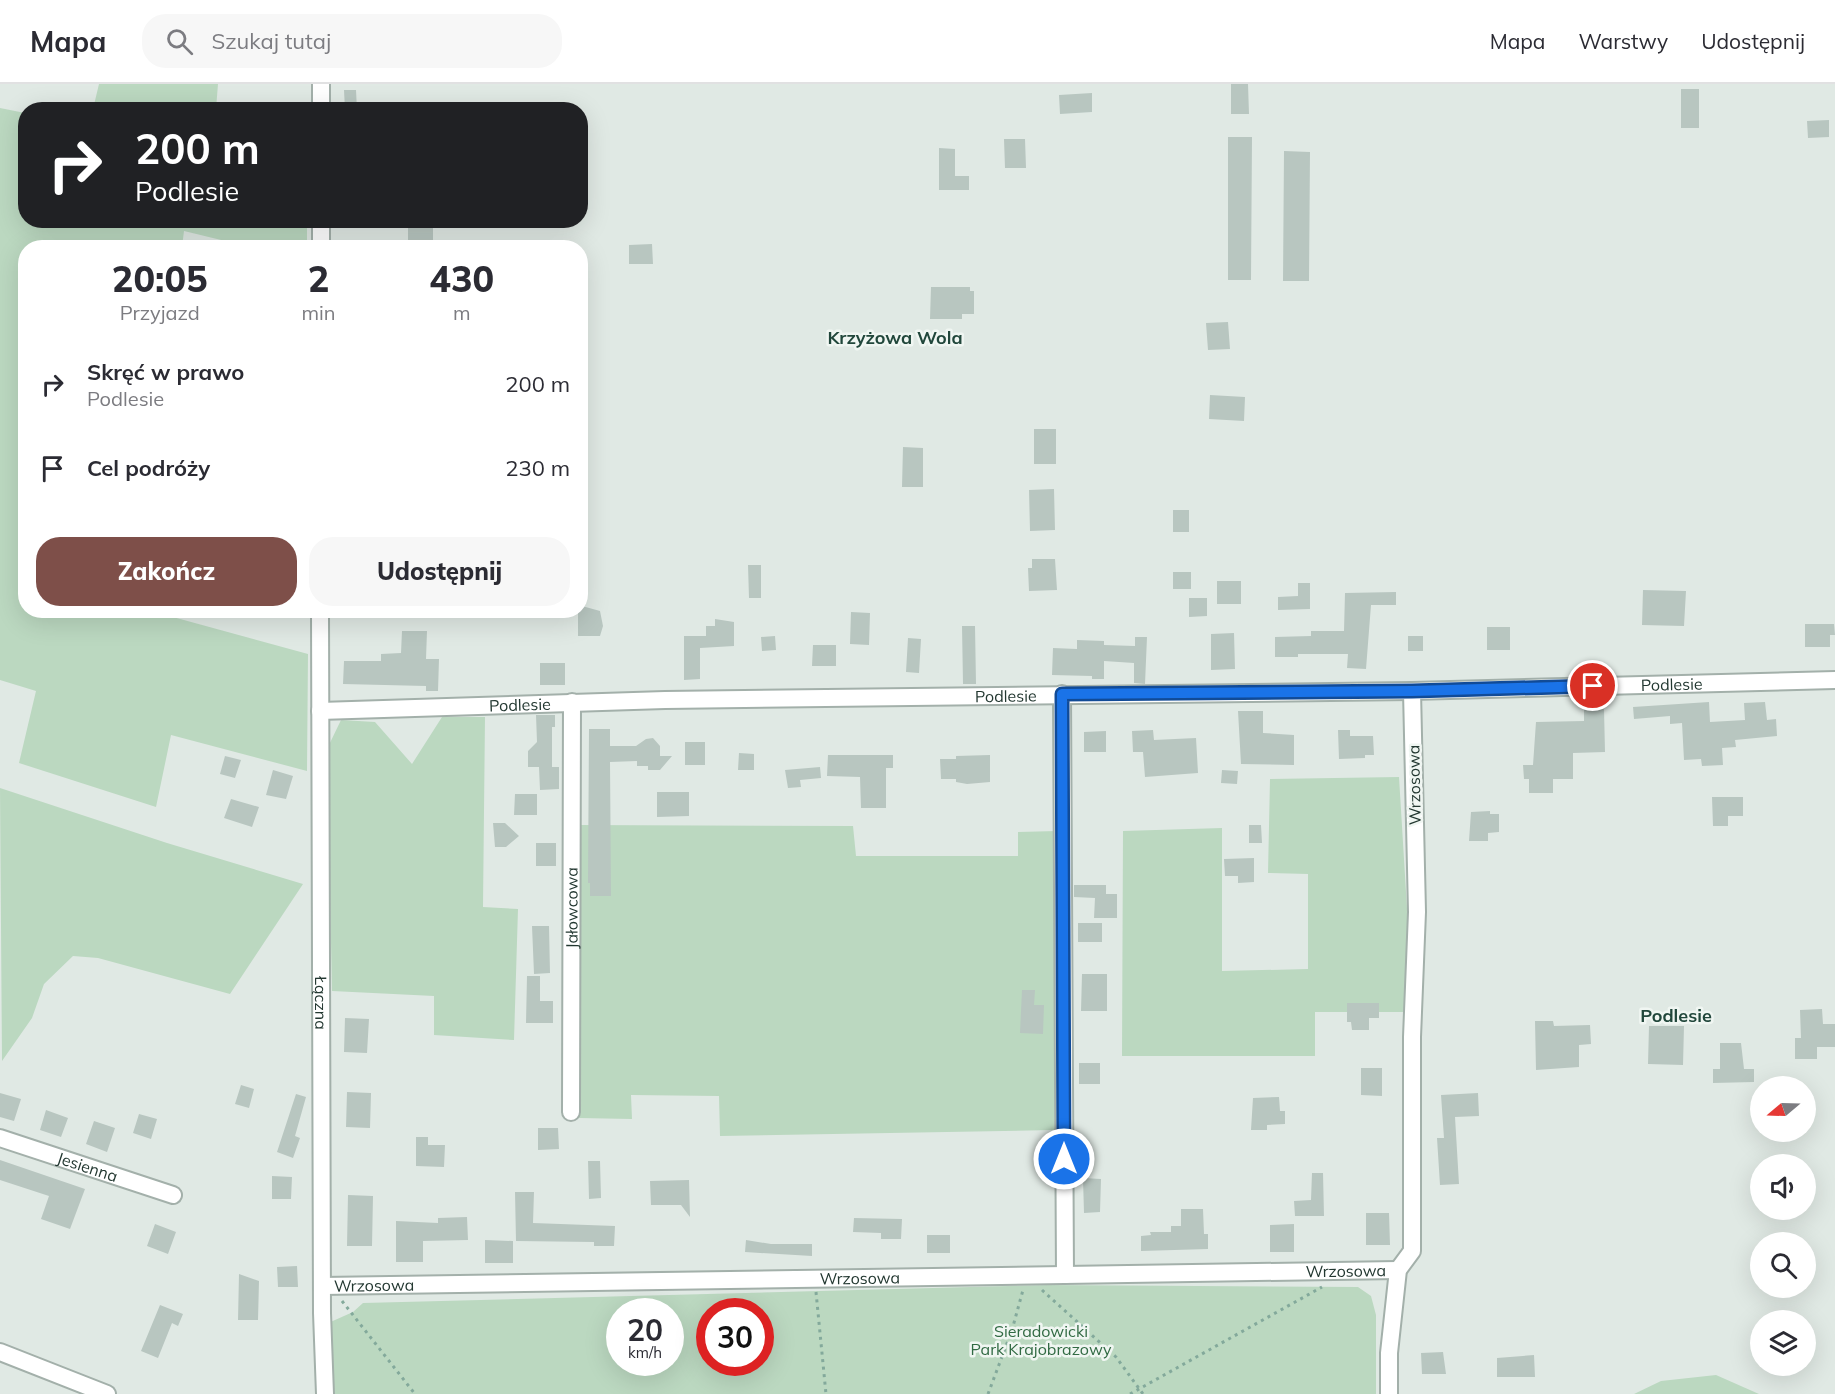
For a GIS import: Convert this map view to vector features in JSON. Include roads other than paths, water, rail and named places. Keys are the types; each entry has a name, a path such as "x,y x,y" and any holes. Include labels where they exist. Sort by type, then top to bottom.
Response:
{"street":[{"path":"321,84 321,102"},
{"name":"Łączna","path":"320,618 322,1286 325,1394"},
{"name":"Podlesie","path":"320,711 572,702 1412,691 1835,680"},
{"name":"Wrzosowa","path":"1389,1394 1389,1353 1398,1270 1412,1251 1412,1037 1417,912 1412,691"},
{"path":"1062,694 1065,1275"},
{"name":"Jałowcowa","path":"570,1112 572,702"},
{"name":"Jesienna","path":"0,1138 173,1195"},
{"name":"Wrzosowa","path":"322,1286 1398,1270"},
{"path":"0,1352 107,1394"}],"district":[{"name":"Krzyżowa Wola","path":"895,338"},
{"name":"Podlesie","path":"1676,1016"}],"park label":[{"name":"Sieradowicki Park Krajobrazowy","path":"1041,1340"}]}
